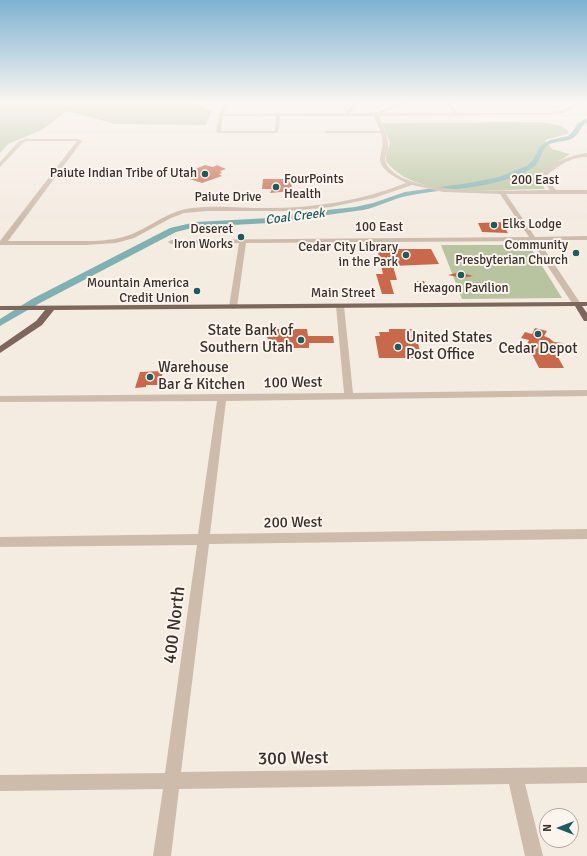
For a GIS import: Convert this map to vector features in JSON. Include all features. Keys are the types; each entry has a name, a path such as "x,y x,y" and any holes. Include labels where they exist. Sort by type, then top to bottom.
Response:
{"main road":[{"path":"577,304 587,319"},
{"name":"Main Street","path":"2,308 587,304"},
{"path":"0,350 39,323 51,308"}],"street":[{"path":"0,165 20,143"},
{"path":"2,243 79,143"},
{"name":"200 East","path":"385,143 386,146 382,157 384,164 397,176 420,185 454,192 587,192"},
{"path":"554,192 543,178 544,174 566,159 575,155 587,155"},
{"name":"Paiute Drive","path":"2,243 104,242 123,239 139,234 170,215 184,211 203,209 273,210 341,204 395,190 411,182"},
{"path":"502,192 577,304"},
{"name":"100 East","path":"171,242 587,238"},
{"path":"232,307 243,241"},
{"path":"340,306 349,396"},
{"name":"100 West","path":"0,399 222,398 587,393"},
{"name":"400 North","path":"162,856 222,398"},
{"name":"200 West","path":"0,542 587,534"},
{"name":"300 West","path":"0,784 587,775"},
{"path":"515,776 534,856"}],"green space":[{"path":"0,143 11,143 8,144 0,153"},
{"path":"390,143 547,143 552,149 570,154 538,175 538,178 545,189 481,191 458,190 416,182 399,174 386,161 386,155"},
{"path":"441,245 529,245 562,298 462,299"}],"building":[{"name":"Paiute Indian Tribe of Utah","path":"205,165 213,167 217,165 226,169 220,171 222,173 219,174 222,176 202,183 183,177 190,174 188,173 190,172 188,172"},
{"name":"FourPoints Health","path":"263,179 291,179 292,191 270,193 272,189 262,189"},
{"name":"Elks Lodge","path":"507,222 511,228 506,230 508,233 482,232 478,223"},
{"name":"Cedar City Library in the Park","path":"390,249 431,249 439,264 393,266 397,280 390,280 394,294 382,294 376,274 383,274 378,252 391,252"},
{"name":"Hexagon Pavilion","path":"460,272 473,276 462,278 448,275"},
{"path":"416,281 424,281 428,291 420,291"},
{"path":"535,328 547,331 544,336 554,342 563,343 567,350 554,350 564,368 539,368 527,344 529,340 521,338 525,332 532,334"},
{"name":"State Bank of Southern Utah","path":"273,329 307,329 308,336 333,336 334,343 309,343 309,348 272,348 267,337"},
{"name":"United States Post Office","path":"389,329 414,329 422,358 379,358 375,336 380,336 379,332 389,332"},
{"name":"Warehouse Bar & Kitchen","path":"163,371 160,385 146,385 146,387 135,388 140,372"}],"waterway":[{"name":"Coal Creek","path":"0,323 36,301 173,230 196,225 251,222 363,208 405,194 485,183 516,174 529,167 536,161 542,147 549,143"}],"place":[{"name":"Paiute Indian Tribe of Utah","path":"205,174"},
{"name":"FourPoints Health","path":"276,187"},
{"name":"Elks Lodge","path":"494,225"},
{"name":"Deseret Iron Works","path":"241,237"},
{"name":"Community Presbyterian Church","path":"576,253"},
{"name":"Cedar City Library in the Park","path":"406,255"},
{"name":"Hexagon Pavilion","path":"461,275"},
{"name":"Mountain America Credit Union","path":"197,291"},
{"name":"Cedar Depot","path":"538,334"},
{"name":"State Bank of Southern Utah","path":"301,340"},
{"name":"United States Post Office","path":"398,347"},
{"name":"Warehouse Bar & Kitchen","path":"150,377"}]}
